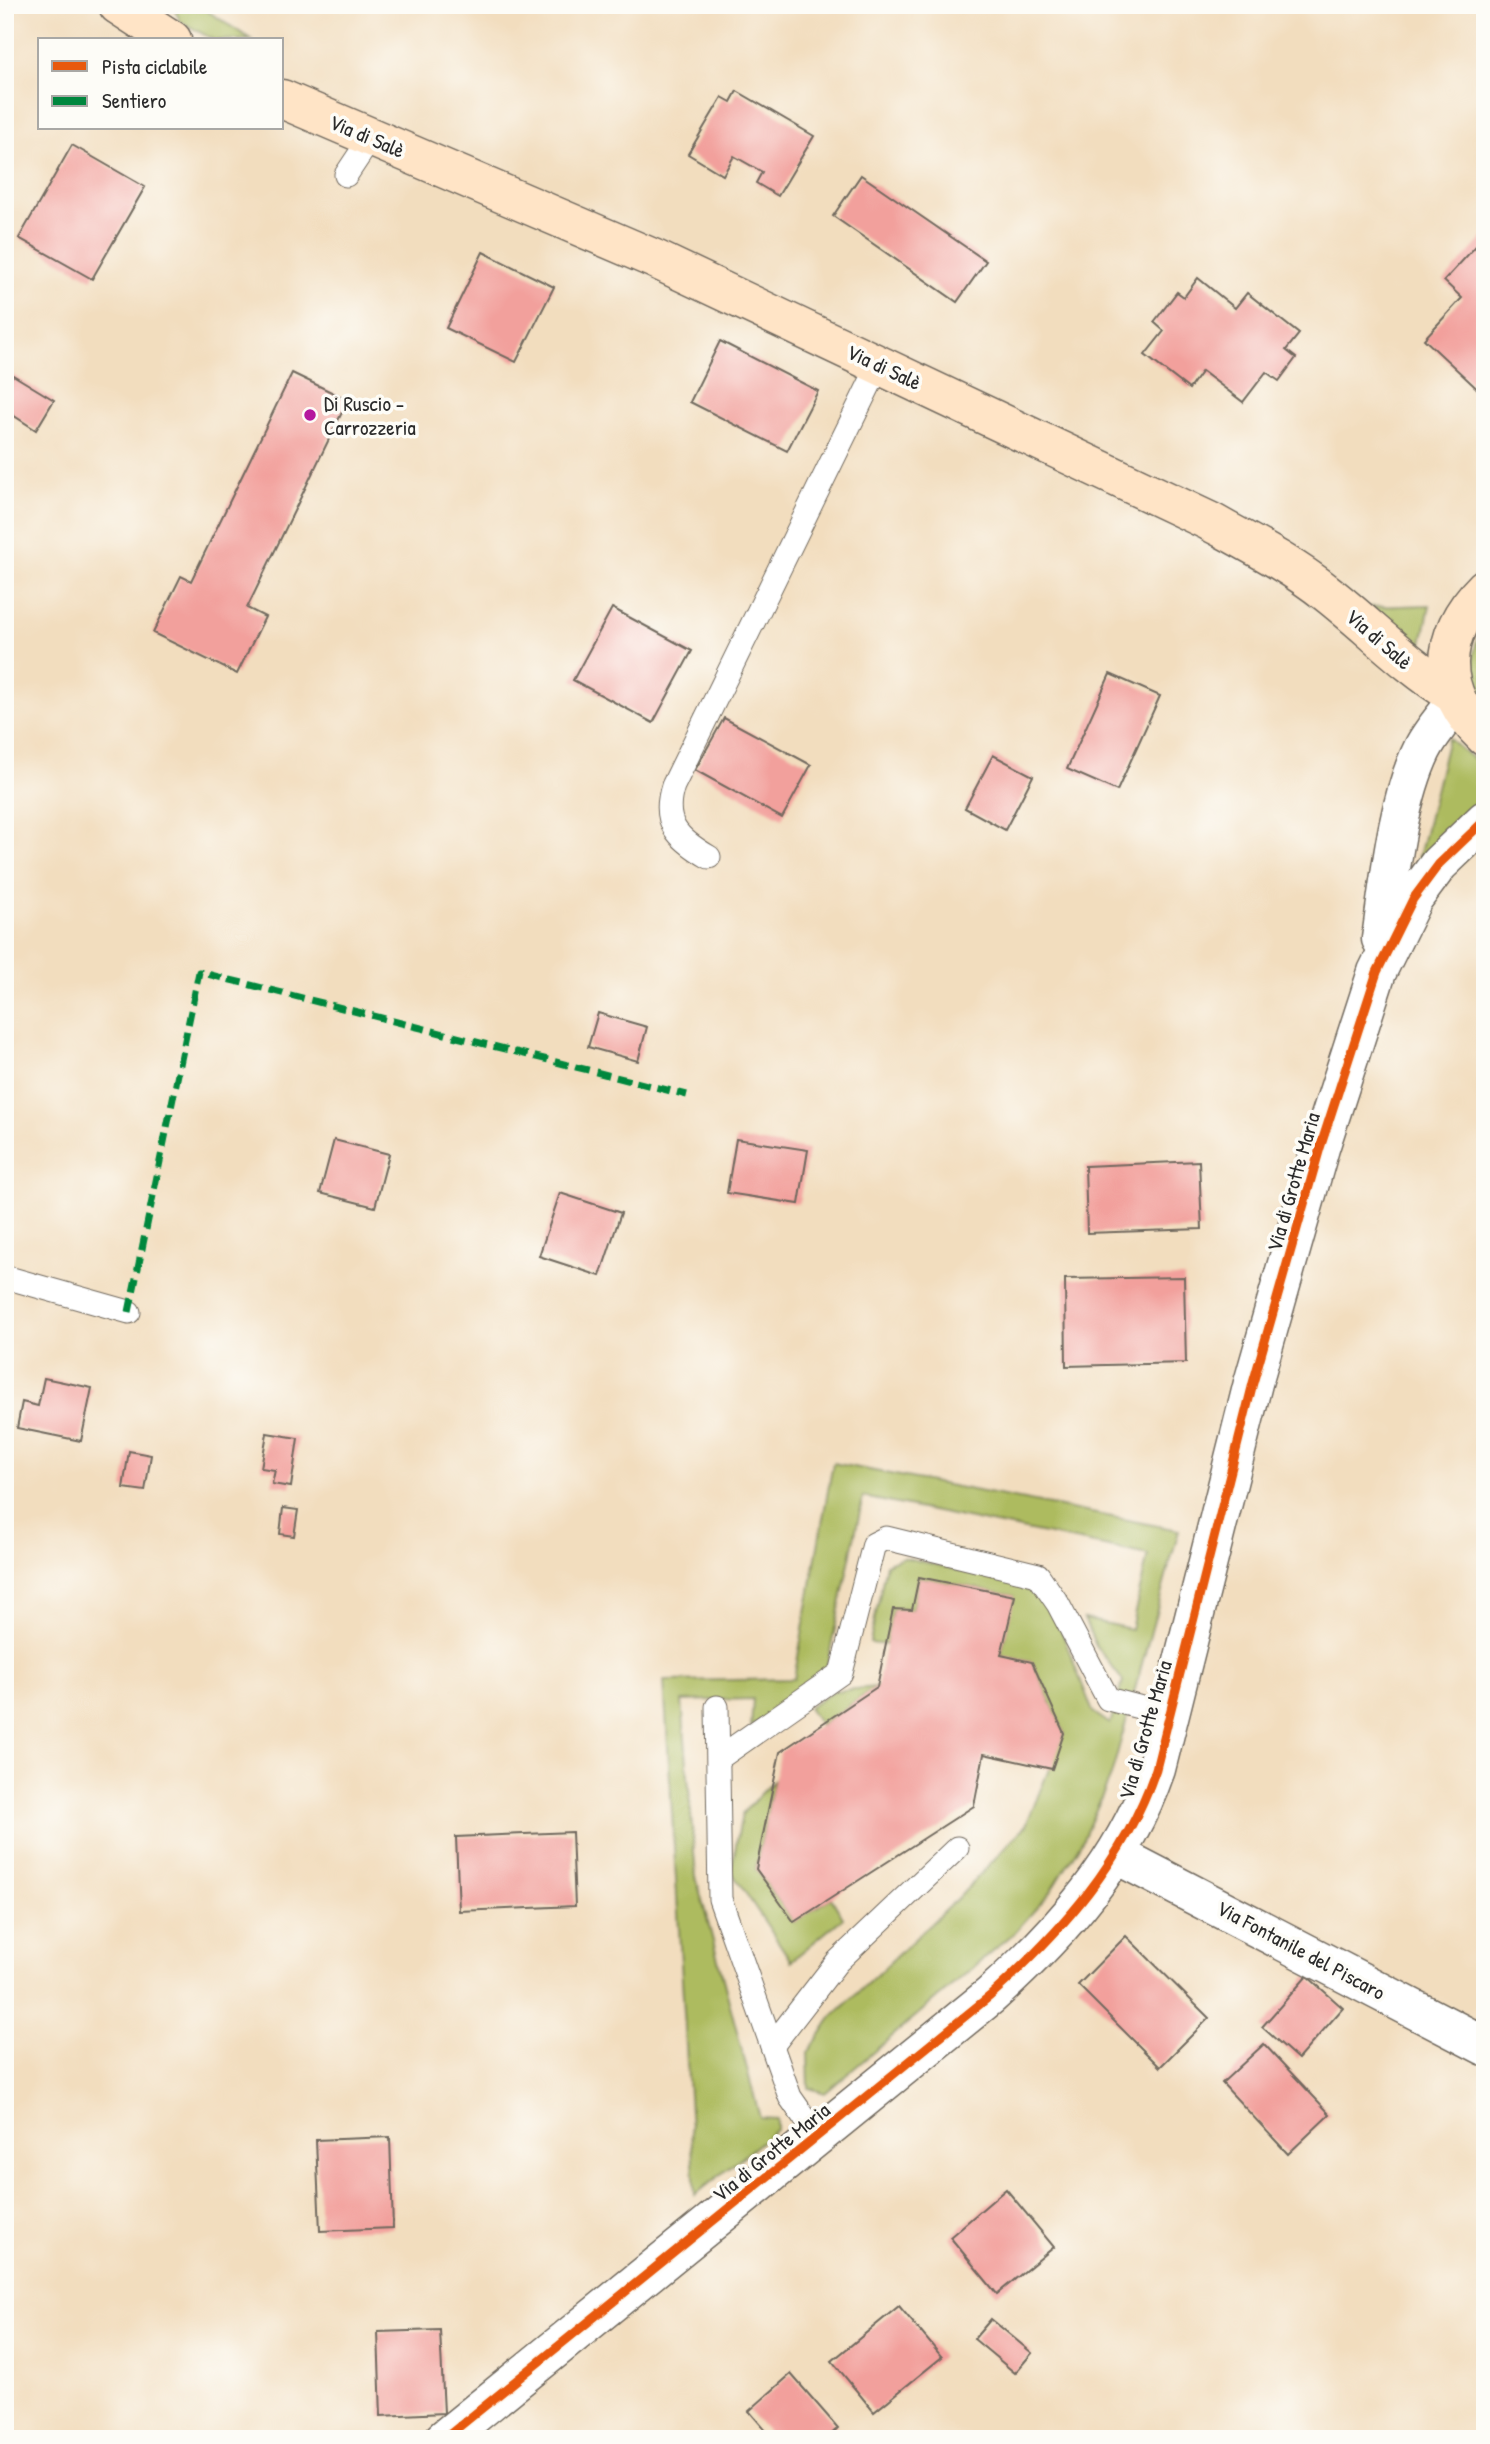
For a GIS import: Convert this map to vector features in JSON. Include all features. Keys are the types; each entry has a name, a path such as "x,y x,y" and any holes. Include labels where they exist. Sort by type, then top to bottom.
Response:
{"main road":[{"name":"Via di Salè","path":"284,100 370,139 615,241 1209,521 1257,547 1326,592 1419,674 1455,698"},
{"path":"1485,589 1466,607 1453,634 1448,664 1455,698 1468,721 1485,737"}],"street":[{"name":"Via di Grotte Maria","path":"1419,674 1422,750"},
{"name":"Via di Grotte Maria","path":"1377,972 1399,829 1422,750 1455,698"},
{"name":"Via di Grotte Maria","path":"461,2434 1011,1977 1061,1926 1117,1855 1149,1791 1253,1383 1320,1148 1377,972 1413,899 1439,864 1485,820"},
{"name":"Via Fontanile del Piscaro","path":"1117,1855 1485,2046"}],"lane":[{"path":"346,175 370,139"},
{"path":"709,857 687,843 672,824 668,813 673,786 879,365"},
{"path":"5,1277 129,1312"},
{"path":"719,1758 841,1673 874,1544 886,1538 1038,1575 1058,1604 1108,1699 1169,1715"},
{"path":"717,1707 720,1899 790,2097 818,2137"},
{"path":"772,2046 837,1962 957,1848"}],"green space":[{"path":"173,5 198,5 249,38 210,38 180,21"},
{"path":"1430,605 1420,653 1371,607"},
{"path":"1485,624 1485,702 1476,683 1473,663 1476,643"},
{"path":"1448,738 1485,769 1485,806 1416,869"},
{"path":"833,1463 1179,1530 1111,1776 1082,1841 1050,1893 1014,1933 825,2093 809,2088 808,2053 831,2018 962,1894 1026,1825 1064,1733 1032,1662 1001,1655 1014,1596 919,1577 912,1610 893,1609 886,1645 870,1643 886,1564 903,1557 1016,1584 1034,1594 1054,1612 1093,1712 1110,1724 1123,1681 1096,1646 1084,1619 1131,1629 1148,1555 863,1497 825,1675 751,1727 753,1699 682,1701 696,1877 760,2118 777,2119 777,2129 695,2195 664,1681 794,1679"},
{"path":"877,1687 820,1725 808,1708 834,1691"},
{"path":"774,1780 756,1869 794,1922 831,1898 843,1918 791,1961 731,1871 742,1814"}],"building":[{"path":"737,91 814,136 778,196 756,183 762,172 734,156 723,175 688,154 722,97 731,102"},
{"path":"72,145 145,187 92,279 19,238"},
{"path":"861,175 986,261 957,302 833,216"},
{"path":"1485,236 1485,396 1424,339 1462,298 1444,281"},
{"path":"483,252 554,287 516,362 446,328"},
{"path":"1198,278 1235,308 1247,293 1299,334 1286,350 1296,358 1279,381 1266,372 1243,402 1202,371 1189,389 1145,355 1164,331 1154,322 1177,292 1184,297"},
{"path":"720,341 818,391 787,451 690,402"},
{"path":"292,373 348,400 247,608 265,617 237,674 153,633 181,576 191,581"},
{"path":"13,375 54,400 36,430 5,410 5,387"},
{"path":"612,608 692,651 653,723 573,680"},
{"path":"1110,674 1160,696 1117,791 1067,769"},
{"path":"724,718 811,765 782,818 695,770"},
{"path":"993,755 1033,776 1005,830 965,808"},
{"path":"598,1013 647,1027 638,1061 588,1047"},
{"path":"736,1139 808,1150 799,1204 727,1193"},
{"path":"334,1140 389,1154 375,1207 320,1193"},
{"path":"1199,1161 1202,1229 1087,1233 1085,1166"},
{"path":"560,1193 621,1213 600,1276 539,1256"},
{"path":"1184,1277 1186,1363 1066,1366 1065,1279"},
{"path":"44,1378 92,1388 81,1441 17,1428 22,1402 38,1406"},
{"path":"267,1433 298,1438 291,1487 272,1484 275,1470 261,1468"},
{"path":"129,1451 151,1455 145,1491 123,1488"},
{"path":"283,1508 298,1510 294,1536 280,1534"},
{"path":"919,1577 1015,1596 1001,1655 1032,1662 1064,1733 1052,1769 984,1754 974,1806 794,1922 756,1869 780,1752 877,1687 893,1609 912,1610"},
{"path":"572,1832 575,1906 459,1911 456,1837"},
{"path":"1126,1936 1209,2018 1160,2067 1078,1985"},
{"path":"1307,1976 1343,2008 1298,2059 1262,2027"},
{"path":"1264,2044 1330,2114 1288,2154 1222,2083"},
{"path":"390,2137 393,2228 320,2231 316,2140"},
{"path":"1006,2189 1054,2247 997,2294 950,2237"},
{"path":"899,2306 942,2357 874,2412 832,2361"},
{"path":"991,2319 1032,2353 1015,2373 974,2339"},
{"path":"440,2330 444,2413 381,2416 378,2332"},
{"path":"791,2374 838,2428 826,2439 773,2439 749,2411"}],"marked path":[{"path":"129,1312 199,972 687,1095"}],"cycle path":[{"path":"444,2439 990,1996 1066,1920 1108,1865 1127,1835 1156,1769 1253,1383 1320,1148 1377,972 1413,899 1439,864 1485,820"}],"place":[{"name":"Di Ruscio - Carrozzeria","path":"310,415"}]}
